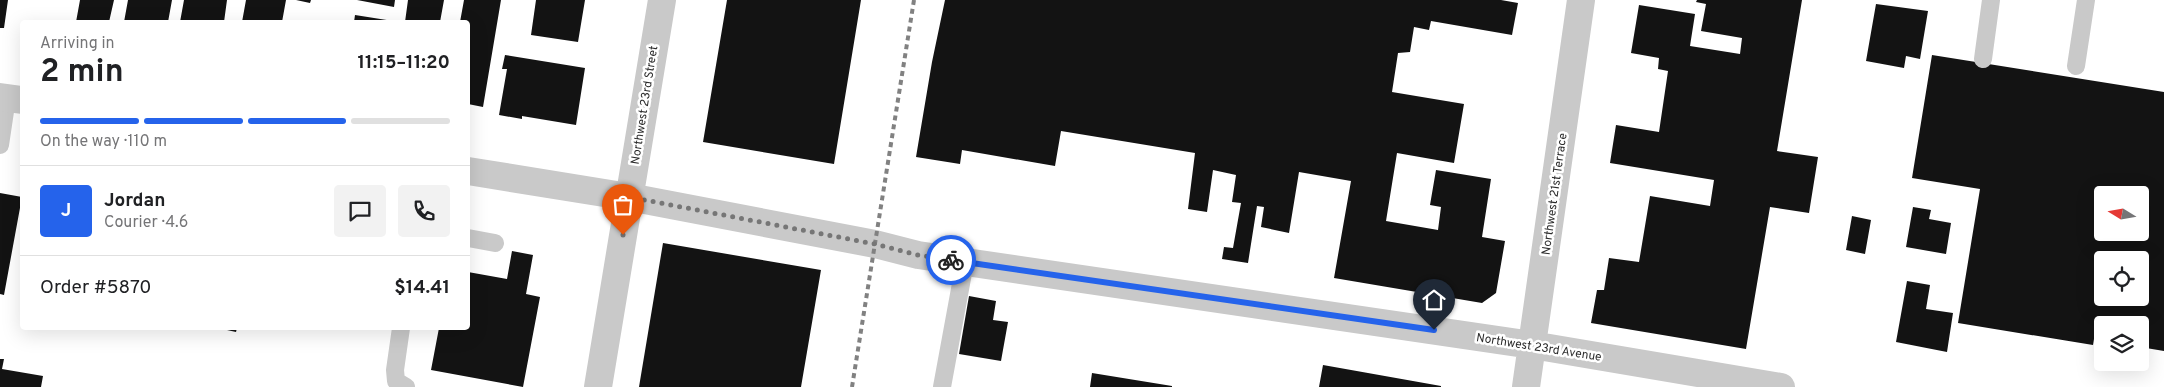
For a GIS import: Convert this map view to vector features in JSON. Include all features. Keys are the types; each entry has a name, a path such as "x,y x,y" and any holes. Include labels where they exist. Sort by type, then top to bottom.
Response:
{"street":[{"name":"Northwest 23rd Street","path":"598,387 662,0"},
{"name":"Northwest 21st Terrace","path":"1526,387 1581,0"},
{"name":"Northwest 23rd Avenue","path":"470,171 629,197 875,244 918,255 1532,345 1781,387"}],"lane":[{"path":"1983,59 1992,0"},
{"path":"2076,66 2086,0"},
{"path":"0,145 10,98"},
{"path":"470,238 495,243"},
{"path":"942,387 965,262"},
{"path":"401,330 395,370 396,381 406,387"}],"building":[{"path":"0,0 8,0 4,28 0,28"},
{"path":"80,0 114,0 109,20 76,20"},
{"path":"128,0 172,0 168,20 124,20"},
{"path":"184,0 227,0 224,20 180,20"},
{"path":"246,0 286,0 282,20 242,20"},
{"path":"296,0 311,0 310,3"},
{"path":"357,0 395,0 394,7"},
{"path":"408,0 444,0 440,20 405,20"},
{"path":"464,0 501,0 483,107 470,104 470,20 460,20"},
{"path":"536,0 585,0 578,42 531,35"},
{"path":"727,0 861,0 834,164 703,142"},
{"path":"945,0 1501,0 1518,3 1512,35 1431,21 1429,30 1414,27 1410,52 1398,53 1392,92 1464,104 1454,163 1397,153 1386,221 1438,230 1441,207 1430,205 1436,170 1491,179 1482,237 1505,241 1496,293 1482,303 1334,278 1351,181 1299,172 1289,233 1261,227 1264,207 1257,206 1248,263 1222,259 1224,247 1233,248 1241,203 1232,202 1236,175 1213,170 1207,212 1188,209 1195,153 1061,131 1055,166 962,150 960,164 916,157 932,62"},
{"path":"1697,0 1802,0 1777,151 1818,157 1809,213 1770,207 1746,349 1591,323 1597,290 1604,290 1609,258 1639,262 1650,196 1710,206 1714,180 1610,163 1616,125 1659,132 1668,71 1658,69 1659,58 1631,53 1639,5 1695,14 1690,46 1740,54 1742,38 1701,31 1706,4 1696,2"},
{"path":"1876,4 1928,11 1920,59 1906,56 1904,68 1866,61"},
{"path":"355,15 387,20 354,20"},
{"path":"505,55 585,68 576,125 522,116 522,119 499,115 507,69 502,69"},
{"path":"1932,55 2164,92 2164,351 2149,348 2149,316 2094,316 2093,345 1958,323 1980,189 1912,178"},
{"path":"0,193 20,197 20,208 4,295 0,294"},
{"path":"1913,207 1931,210 1929,219 1951,223 1946,254 1906,247"},
{"path":"1852,216 1871,220 1865,254 1846,250"},
{"path":"663,243 821,270 801,387 639,387"},
{"path":"512,251 533,255 526,294 540,297 523,387 431,370 439,330 470,330 470,272 507,279"},
{"path":"1907,281 1930,285 1926,309 1953,313 1947,352 1896,342"},
{"path":"969,296 996,301 993,320 1008,322 1001,361 959,354"},
{"path":"0,359 4,359 2,369 43,376 41,387 0,387"},
{"path":"1323,365 1441,386 1441,387 1319,387"},
{"path":"1092,373 1172,386 1172,387 1090,387"}],"railway":[{"path":"852,387 914,0"}],"way so far":[{"path":"623,235 629,197 951,260"}],"route":[{"path":"951,260 1434,330"}]}
